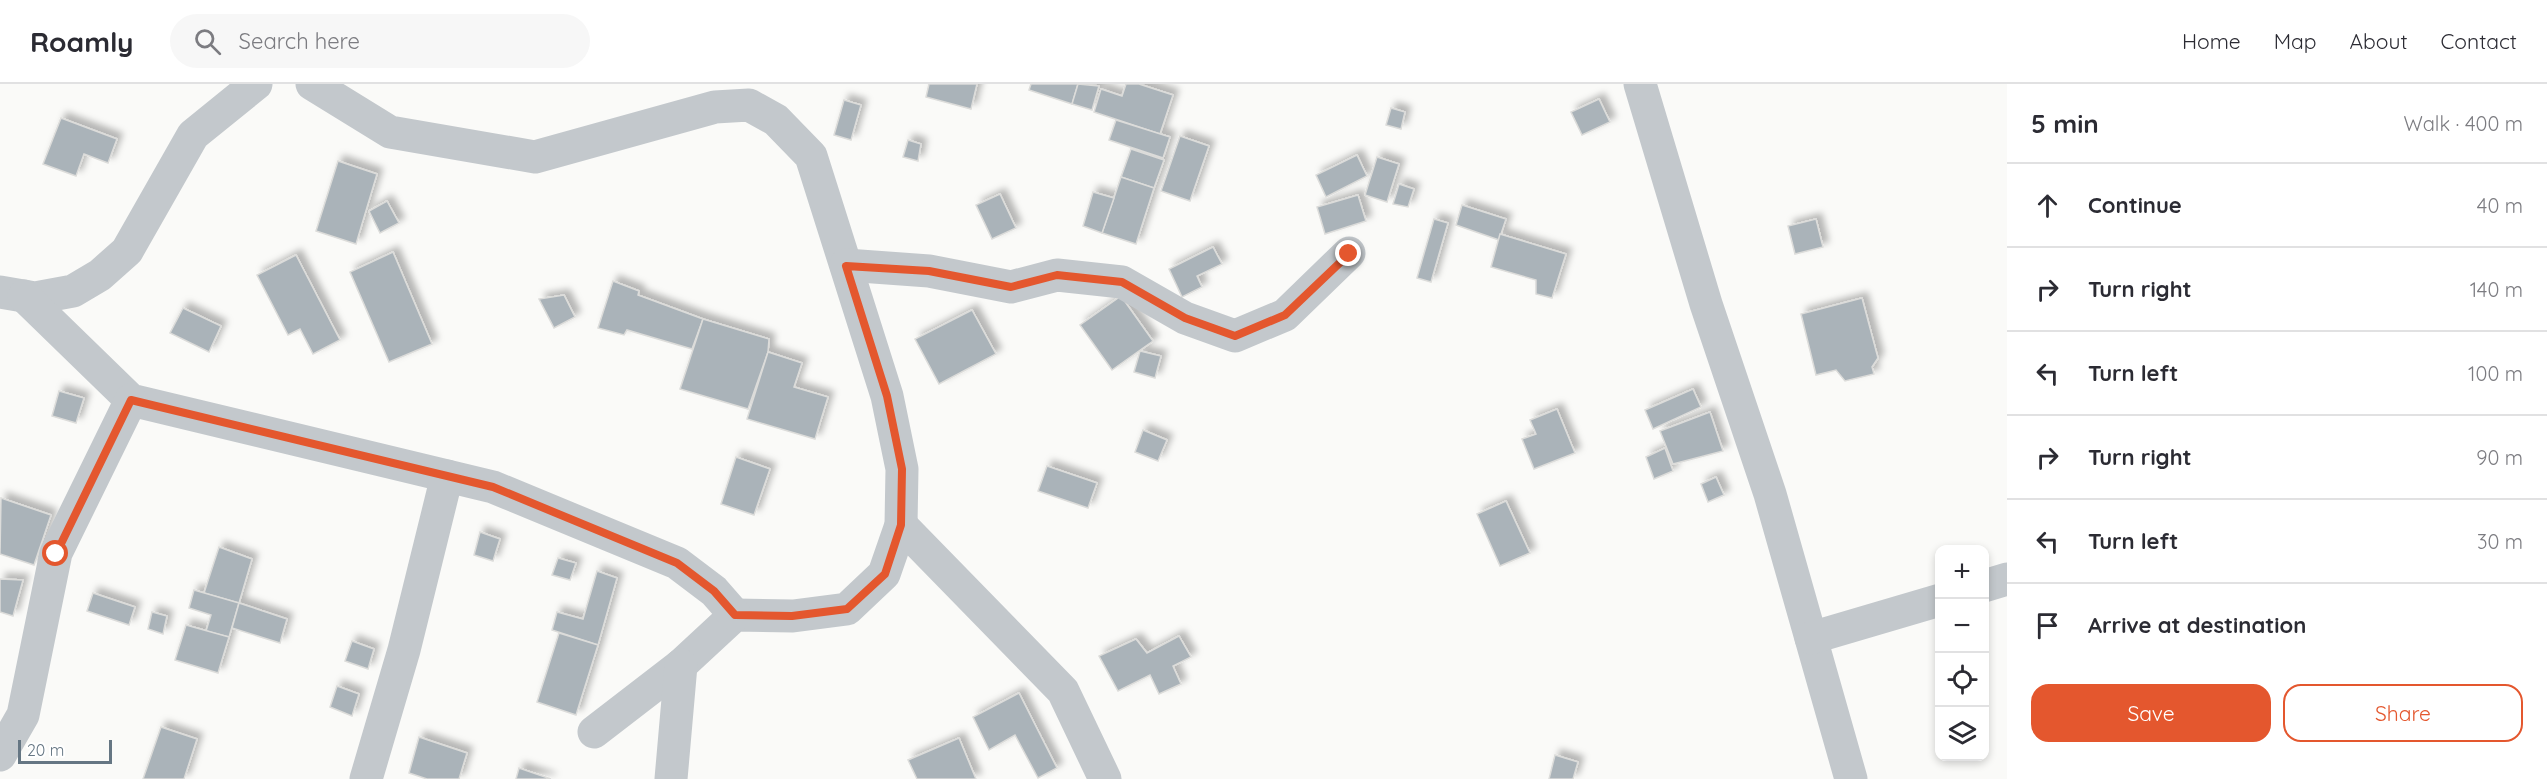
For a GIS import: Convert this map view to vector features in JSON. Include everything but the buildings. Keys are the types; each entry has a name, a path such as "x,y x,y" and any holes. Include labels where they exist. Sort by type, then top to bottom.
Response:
{"street":[{"path":"12,294 34,298 73,291 100,275 128,251 193,135 255,84"},
{"path":"312,84 390,132 535,156 715,107 749,105 776,120 811,156 887,396 902,469 901,525 885,574 847,609 792,616 735,615 681,665 594,732"},
{"path":"1640,84 1706,304 1770,494 1851,779"},
{"path":"846,266 929,271 1011,287 1057,275 1122,282 1185,318 1235,336 1285,315 1349,254"},
{"path":"12,294 131,400 493,487 677,563 714,591 735,615"},
{"path":"0,755 23,715 56,554 131,400"},
{"path":"366,779 404,650 447,476"},
{"path":"901,525 1063,691 1105,779"},
{"path":"1989,584 2007,579"},
{"path":"1811,638 1935,601"},
{"path":"671,779 681,665"}],"route":[{"path":"56,554 131,400 493,487 677,563 714,591 735,615 792,616 847,609 885,574 901,525 902,469 887,396 846,266 929,271 1011,287 1057,275 1122,282 1185,318 1235,336 1285,315 1349,254"}]}
